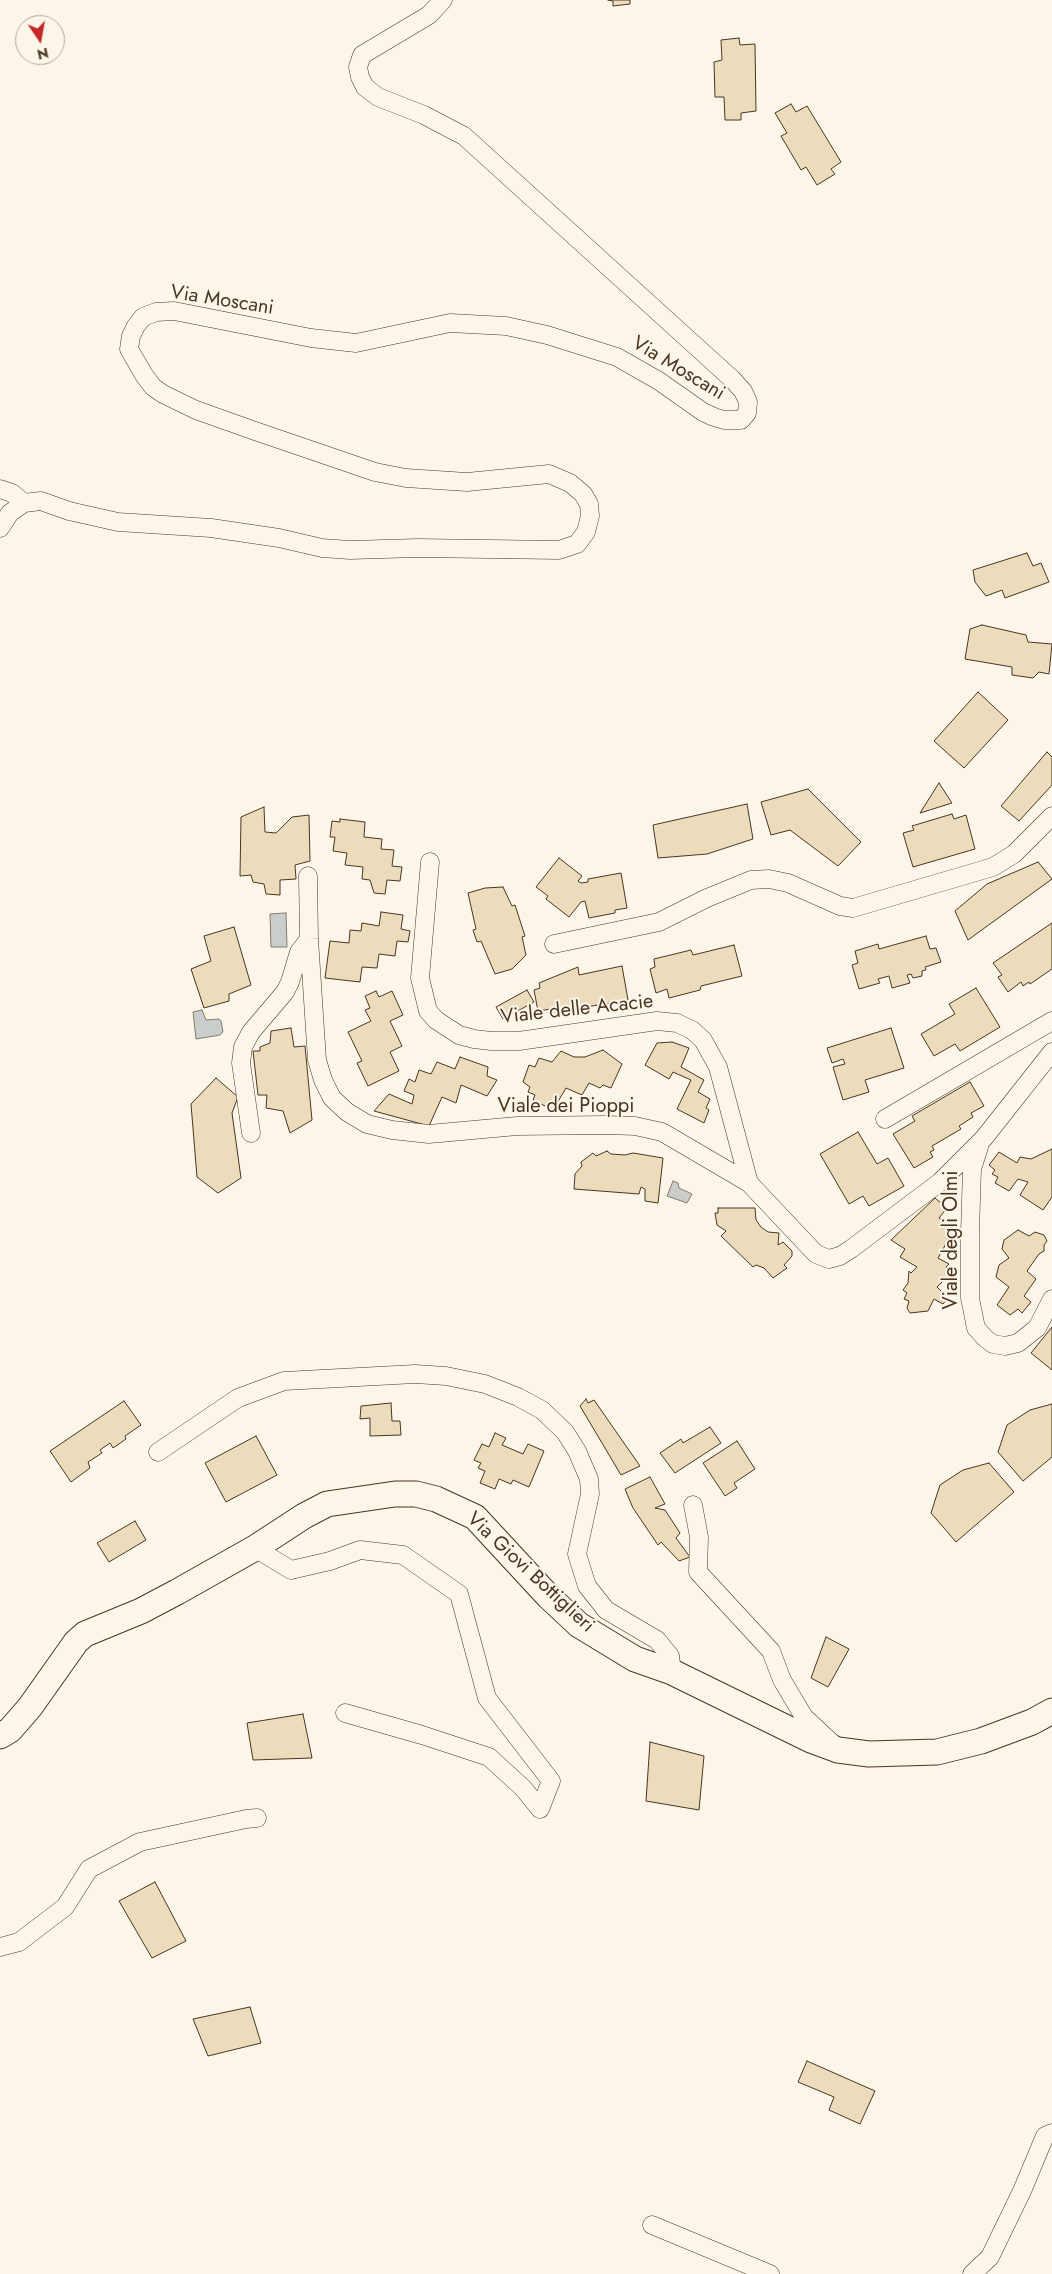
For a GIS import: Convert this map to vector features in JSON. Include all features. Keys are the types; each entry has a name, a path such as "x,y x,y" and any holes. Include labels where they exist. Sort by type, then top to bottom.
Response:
{"street":[{"name":"Via Moscani","path":"24,503 42,501 69,511 118,522 211,528 279,538 322,548 350,550 398,548 559,550 577,544 586,532 590,516 589,504 583,494 570,483 549,474 467,482 406,478 375,472 196,410 163,394 153,387 144,376 129,349 131,336 136,326 143,317 156,312 174,311 311,338 356,343 450,323 506,326 556,337 617,357 659,381 702,412 714,417 724,420 741,420 747,413 748,402 743,391 732,380 464,136 424,115 378,97 365,87 358,67 362,54 429,15 443,0"},
{"path":"0,489 12,493 24,503 10,512 0,528"},
{"path":"554,944 659,922 707,898 750,880 768,879 788,882 840,906 853,908 993,867 1014,854 1052,816"},
{"name":"Viale delle Acacie","path":"430,862 420,978 428,1011 436,1020 459,1035 491,1041 520,1041 657,1021 677,1023 692,1030 703,1040 718,1067 749,1183"},
{"name":"Viale dei Pioppi","path":"308,876 309,939 317,1060 323,1080 332,1098 347,1112 367,1124 392,1130 429,1134 517,1126 635,1126 662,1132 749,1183 816,1254 829,1259 840,1256 852,1249 940,1182 984,1138 1052,1052"},
{"path":"251,1133 241,1063 243,1047 251,1032 285,992 299,952 309,939"},
{"path":"886,1119 1052,1021"},
{"name":"Viale degli Olmi","path":"984,1138 976,1153 972,1169 970,1298 976,1328 993,1344 1005,1346 1018,1343 1037,1328 1052,1299"},
{"path":"158,1452 238,1398 284,1381 415,1374 446,1376 485,1384 518,1397 542,1410 565,1432 577,1451 589,1479 590,1494 577,1554 588,1586 606,1610 657,1640 670,1656 672,1672"},
{"name":"Via Giovi Bottiglieri","path":"0,1736 10,1730 30,1707 76,1642 85,1634 141,1611 254,1548 304,1516 327,1504 395,1494 416,1494 436,1499 475,1517 549,1597 579,1625 635,1659 672,1672 811,1740 838,1750 870,1754 937,1752 982,1741 1032,1722 1052,1711"},
{"path":"693,1505 699,1537 698,1572 771,1651 782,1680 804,1717 838,1750"},
{"path":"254,1548 290,1570 330,1561 360,1550 403,1555 459,1594 487,1698 551,1781 540,1809 523,1788 489,1756 346,1714"},
{"path":"0,1946 19,1942 65,1907 88,1869 140,1842 258,1818"},
{"path":"972,2274 990,2257 1022,2191 1044,2136 1052,2133"},
{"path":"652,2225 770,2274"}],"shaded area":[{"path":"286,913 287,947 271,947 270,914"},
{"path":"202,1010 206,1020 219,1019 221,1021 223,1032 220,1035 196,1039 193,1012"},
{"path":"673,1181 678,1183 679,1188 692,1194 687,1203 667,1196"}],"building":[{"path":"608,0 630,0 630,4 613,6 613,1"},
{"path":"739,38 740,45 755,44 756,111 741,113 741,120 725,120 724,97 715,97 714,62 722,60 721,40"},
{"path":"791,104 796,112 807,106 841,162 831,169 835,174 817,185 806,167 801,170 781,136 787,133 775,113"},
{"path":"1027,553 1033,566 1041,563 1049,582 1005,598 1002,590 986,596 975,582 973,570"},
{"path":"982,625 1026,635 1028,642 1052,644 1049,674 1039,672 1033,678 1012,675 1012,667 965,659 970,629"},
{"path":"978,692 1008,720 964,768 934,741"},
{"path":"1047,752 1052,757 1052,785 1019,821 1001,806"},
{"path":"939,783 952,803 920,813"},
{"path":"808,789 861,842 838,866 790,830 771,835 761,802"},
{"path":"747,804 753,839 707,854 658,858 653,825"},
{"path":"264,807 265,832 276,833 292,817 309,815 310,861 295,865 296,879 280,880 280,895 266,894 264,884 253,882 251,875 240,876 241,817"},
{"path":"952,814 954,819 966,815 975,849 913,867 903,833 914,830 912,826"},
{"path":"340,819 365,822 364,837 382,839 381,849 394,850 392,866 402,867 400,881 387,880 385,894 374,893 370,880 362,879 363,867 345,865 347,853 333,851 335,837 330,837 332,821 340,822"},
{"path":"559,858 582,876 578,881 581,883 588,882 588,879 621,873 627,908 615,910 615,913 589,918 585,901 581,902 569,917 546,899 548,896 536,887"},
{"path":"1038,862 1052,879 968,940 955,911 987,884"},
{"path":"503,887 512,906 515,905 525,936 522,937 526,955 512,969 495,974 481,941 477,942 473,930 476,929 468,893 485,888"},
{"path":"381,912 403,915 401,929 410,931 408,942 397,941 395,956 379,954 377,968 362,967 360,982 325,978 330,941 349,943 350,930 361,931 362,923 379,926"},
{"path":"1052,923 1052,969 1030,984 1029,982 1023,986 1021,982 1008,992 998,977 1002,975 993,963"},
{"path":"234,927 251,985 229,994 229,1001 204,1008 191,969 211,961 204,936"},
{"path":"926,936 930,949 936,948 941,962 925,967 926,970 922,971 922,976 913,978 911,974 907,975 910,983 892,988 889,976 878,979 880,983 859,989 852,965 858,963 855,951 878,944 879,949"},
{"path":"734,945 742,976 701,986 700,990 669,998 667,989 656,993 650,969 655,967 654,959 691,950 693,955"},
{"path":"622,966 628,1000 586,1007 585,1010 553,1017 551,1009 538,1011 534,990 540,988 539,983 578,967 579,975"},
{"path":"976,988 1000,1027 960,1051 955,1044 934,1056 921,1034 955,1014 949,1004"},
{"path":"527,990 534,1002 503,1019 496,1007"},
{"path":"376,991 379,997 392,991 403,1015 390,1021 402,1046 390,1052 399,1071 368,1086 357,1063 362,1061 348,1032 371,1021 365,1010 370,1008 365,996"},
{"path":"291,1028 294,1047 305,1046 312,1120 290,1133 283,1111 266,1108 267,1095 258,1095 253,1051 260,1051 260,1047 270,1043 271,1031"},
{"path":"891,1028 904,1068 865,1080 869,1092 843,1100 833,1067 845,1064 843,1059 832,1063 827,1048"},
{"path":"672,1042 689,1048 681,1067 704,1080 698,1092 710,1099 706,1108 709,1110 704,1123 677,1109 691,1080 673,1072 669,1079 645,1065 657,1043"},
{"path":"603,1050 622,1064 611,1088 603,1085 600,1088 589,1083 582,1095 566,1088 553,1110 533,1100 535,1095 528,1092 530,1087 523,1082 529,1065 535,1067 539,1058 552,1062 561,1051 574,1057 585,1057"},
{"path":"460,1057 488,1067 487,1076 497,1080 487,1096 461,1085 456,1103 442,1097 429,1126 374,1111 389,1094 412,1104 414,1095 404,1091 409,1079 415,1082 419,1070 431,1074 437,1062 455,1069"},
{"path":"216,1078 238,1097 232,1113 241,1178 218,1193 197,1177 191,1104"},
{"path":"970,1082 984,1106 971,1113 973,1117 959,1126 961,1129 932,1146 934,1150 930,1152 933,1157 914,1168 893,1134 915,1121 912,1116"},
{"path":"858,1132 877,1164 888,1158 904,1186 869,1206 863,1196 849,1204 820,1154"},
{"path":"1052,1149 1052,1197 1043,1210 1020,1195 1028,1182 1018,1179 1009,1191 995,1183 998,1177 992,1174 995,1170 989,1165 999,1152 1017,1163 1020,1157 1031,1159"},
{"path":"607,1151 611,1154 625,1155 633,1153 663,1158 658,1203 645,1201 645,1189 641,1187 639,1194 574,1189 575,1174 582,1166 581,1162 593,1153 596,1156"},
{"path":"935,1198 947,1208 939,1218 951,1226 947,1242 938,1258 949,1264 946,1267 951,1273 937,1287 948,1298 943,1304 934,1299 928,1311 910,1313 907,1308 909,1301 904,1299 907,1293 903,1290 908,1283 909,1271 911,1273 917,1267 900,1257 905,1249 891,1240"},
{"path":"718,1208 755,1208 756,1220 761,1227 768,1232 779,1233 778,1245 783,1242 792,1251 792,1256 784,1265 787,1268 773,1278 764,1268 756,1265 753,1267 721,1236 726,1231 717,1225 715,1213 718,1213"},
{"path":"1018,1230 1029,1236 1035,1232 1044,1235 1047,1241 1044,1245 1044,1251 1039,1254 1027,1271 1036,1279 1024,1296 1031,1302 1022,1313 1018,1309 1010,1315 997,1305 1009,1287 996,1277 999,1265 1009,1258 1002,1249 1004,1240"},
{"path":"1052,1327 1052,1370 1031,1353"},
{"path":"586,1399 588,1403 594,1400 640,1466 621,1475 580,1406"},
{"path":"124,1401 141,1425 125,1436 126,1439 113,1448 110,1443 100,1450 102,1453 88,1462 90,1468 71,1482 50,1451"},
{"path":"391,1403 392,1421 400,1421 401,1435 370,1436 370,1418 360,1419 361,1406"},
{"path":"1052,1404 1052,1457 1023,1481 998,1452 1007,1425 1030,1410"},
{"path":"710,1427 721,1443 675,1473 660,1453 681,1439 683,1443"},
{"path":"495,1433 506,1438 502,1445 523,1454 528,1444 544,1451 529,1487 513,1480 511,1484 499,1479 495,1489 480,1483 485,1471 478,1468 481,1463 474,1460 482,1444 489,1447"},
{"path":"256,1436 277,1475 226,1502 205,1463"},
{"path":"737,1441 755,1469 734,1483 737,1488 725,1496 703,1463"},
{"path":"989,1463 1014,1492 956,1542 931,1513 940,1485 963,1470"},
{"path":"650,1477 665,1504 655,1508 665,1510 680,1533 676,1538 690,1557 679,1561 661,1542 658,1545 633,1508 625,1489"},
{"path":"135,1521 146,1540 109,1562 97,1543"},
{"path":"826,1637 849,1649 828,1687 811,1678"},
{"path":"303,1714 312,1758 253,1760 247,1723"},
{"path":"650,1742 704,1756 699,1810 646,1801"},
{"path":"155,1882 186,1941 152,1958 119,1901"},
{"path":"250,2007 261,2043 208,2056 193,2019"},
{"path":"807,2061 875,2091 860,2124 829,2110 834,2097 798,2082"}]}
